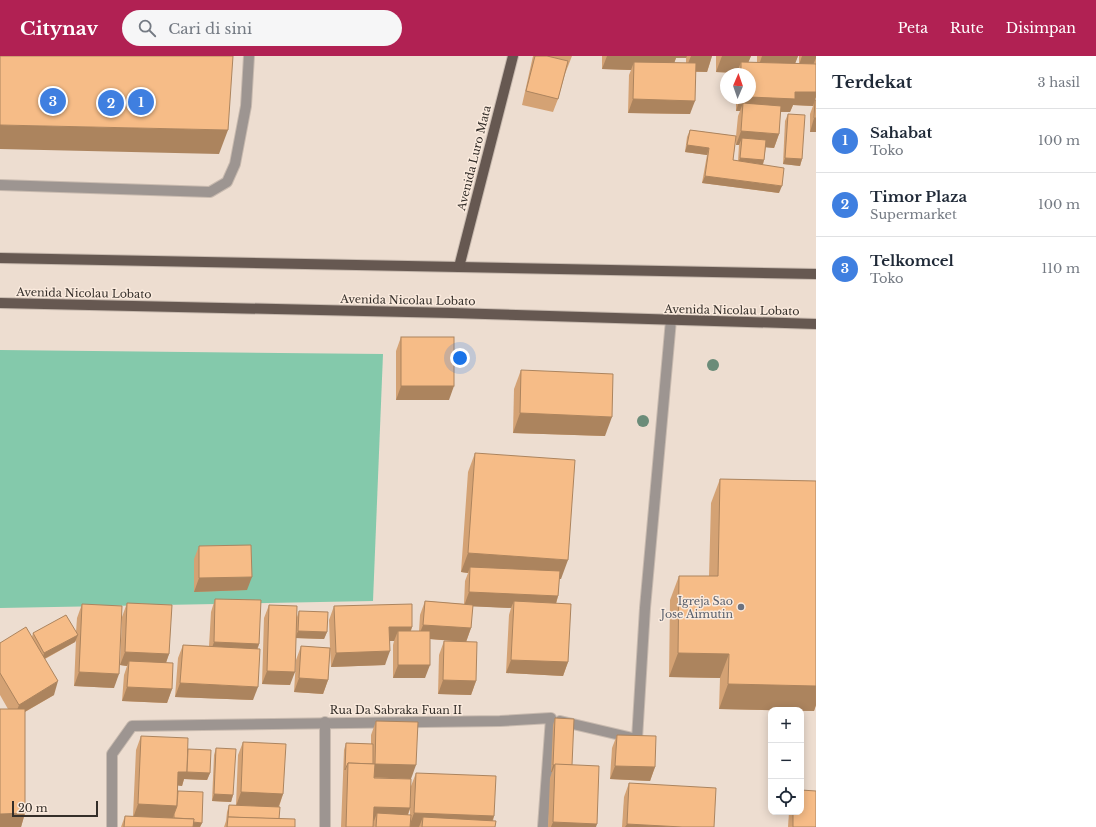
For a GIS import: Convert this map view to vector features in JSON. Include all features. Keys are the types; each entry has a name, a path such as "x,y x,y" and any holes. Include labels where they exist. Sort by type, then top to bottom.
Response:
{"main road":[{"name":"Avenida Luro Mata","path":"459,267 513,56"},
{"path":"0,258 816,274"},
{"name":"Avenida Nicolau Lobato","path":"0,303 460,313 816,324"}],"street":[{"path":"0,185 210,192 227,182 235,164 246,106 249,56"},
{"name":"Rua Da Sabraka Fuan II","path":"112,827 112,754 132,726 325,722 500,721 551,718 638,739 645,608 672,320"},
{"path":"543,827 551,718"},
{"path":"325,722 325,827"}],"green space":[{"path":"0,350 383,354 373,601 0,608"}],"building":[{"path":"0,56 233,56 228,130 0,125"},
{"path":"535,56 547,56 568,61 558,99 526,91"},
{"path":"634,62 696,63 695,101 633,99"},
{"path":"741,62 816,64 816,92 795,92 795,99 756,97 756,68 741,68"},
{"path":"815,100 816,118 814,118"},
{"path":"743,104 781,106 779,134 741,131"},
{"path":"788,114 805,115 802,159 785,158"},
{"path":"690,130 736,136 733,160 784,168 782,186 705,176 709,148 687,145"},
{"path":"742,138 766,140 764,160 740,158"},
{"path":"401,337 454,337 454,386 401,386"},
{"path":"521,370 613,374 612,417 520,413"},
{"path":"475,453 575,460 568,560 468,553"},
{"name":"Igreja Sao Jose Aimutin","path":"720,479 816,481 816,686 728,684 729,654 678,653 679,576 718,576"},
{"path":"251,545 252,577 199,578 199,546"},
{"path":"470,567 560,571 558,596 469,592"},
{"path":"215,599 261,600 259,644 214,642"},
{"path":"425,601 473,605 471,628 423,625"},
{"path":"514,601 571,604 568,662 511,660"},
{"path":"127,603 172,605 169,654 125,652"},
{"path":"82,604 122,606 119,674 79,672"},
{"path":"412,604 412,627 389,627 390,651 336,653 334,606"},
{"path":"269,605 297,606 295,672 267,671"},
{"path":"299,611 328,612 327,632 298,631"},
{"path":"66,615 78,635 44,653 33,633"},
{"path":"26,627 58,681 19,705 0,673 0,643"},
{"path":"398,631 430,631 430,665 398,665"},
{"path":"444,641 477,642 476,681 443,680"},
{"path":"183,645 260,649 258,687 180,683"},
{"path":"301,646 330,648 328,680 299,678"},
{"path":"129,661 173,663 172,689 127,687"},
{"path":"0,709 25,709 25,813 0,814"},
{"path":"555,718 574,719 572,765 553,765"},
{"path":"376,721 418,722 416,765 375,764"},
{"path":"617,735 656,736 655,767 615,766"},
{"path":"141,736 188,738 187,772 178,772 177,806 138,804"},
{"path":"243,742 286,744 283,794 241,792"},
{"path":"346,743 373,744 373,764 348,763 345,770"},
{"path":"216,748 236,749 233,795 214,794"},
{"path":"188,749 211,750 210,773 187,772"},
{"path":"348,763 375,764 374,778 411,779 410,808 374,807 373,827 346,827"},
{"path":"555,764 599,766 597,824 553,822"},
{"path":"416,773 496,776 494,816 414,813"},
{"path":"629,783 716,788 714,827 627,824"},
{"path":"804,790 816,791 816,827 793,827 793,815 804,815"},
{"path":"178,791 203,792 202,823 193,822 194,819 174,818 177,806"},
{"path":"229,805 280,807 279,819 228,817"},
{"path":"377,813 411,815 410,827 376,827"},
{"path":"125,816 194,819 193,827 124,827"},
{"path":"228,817 295,819 295,827 227,827"},
{"path":"423,817 496,821 495,827 422,827"}],"place":[{"name":"Telkomcel","path":"53,101"},
{"name":"Sahabat","path":"141,102"},
{"name":"Timor Plaza","path":"111,103"},
{"name":"Igreja Sao Jose Aimutin","path":"741,607"}]}
